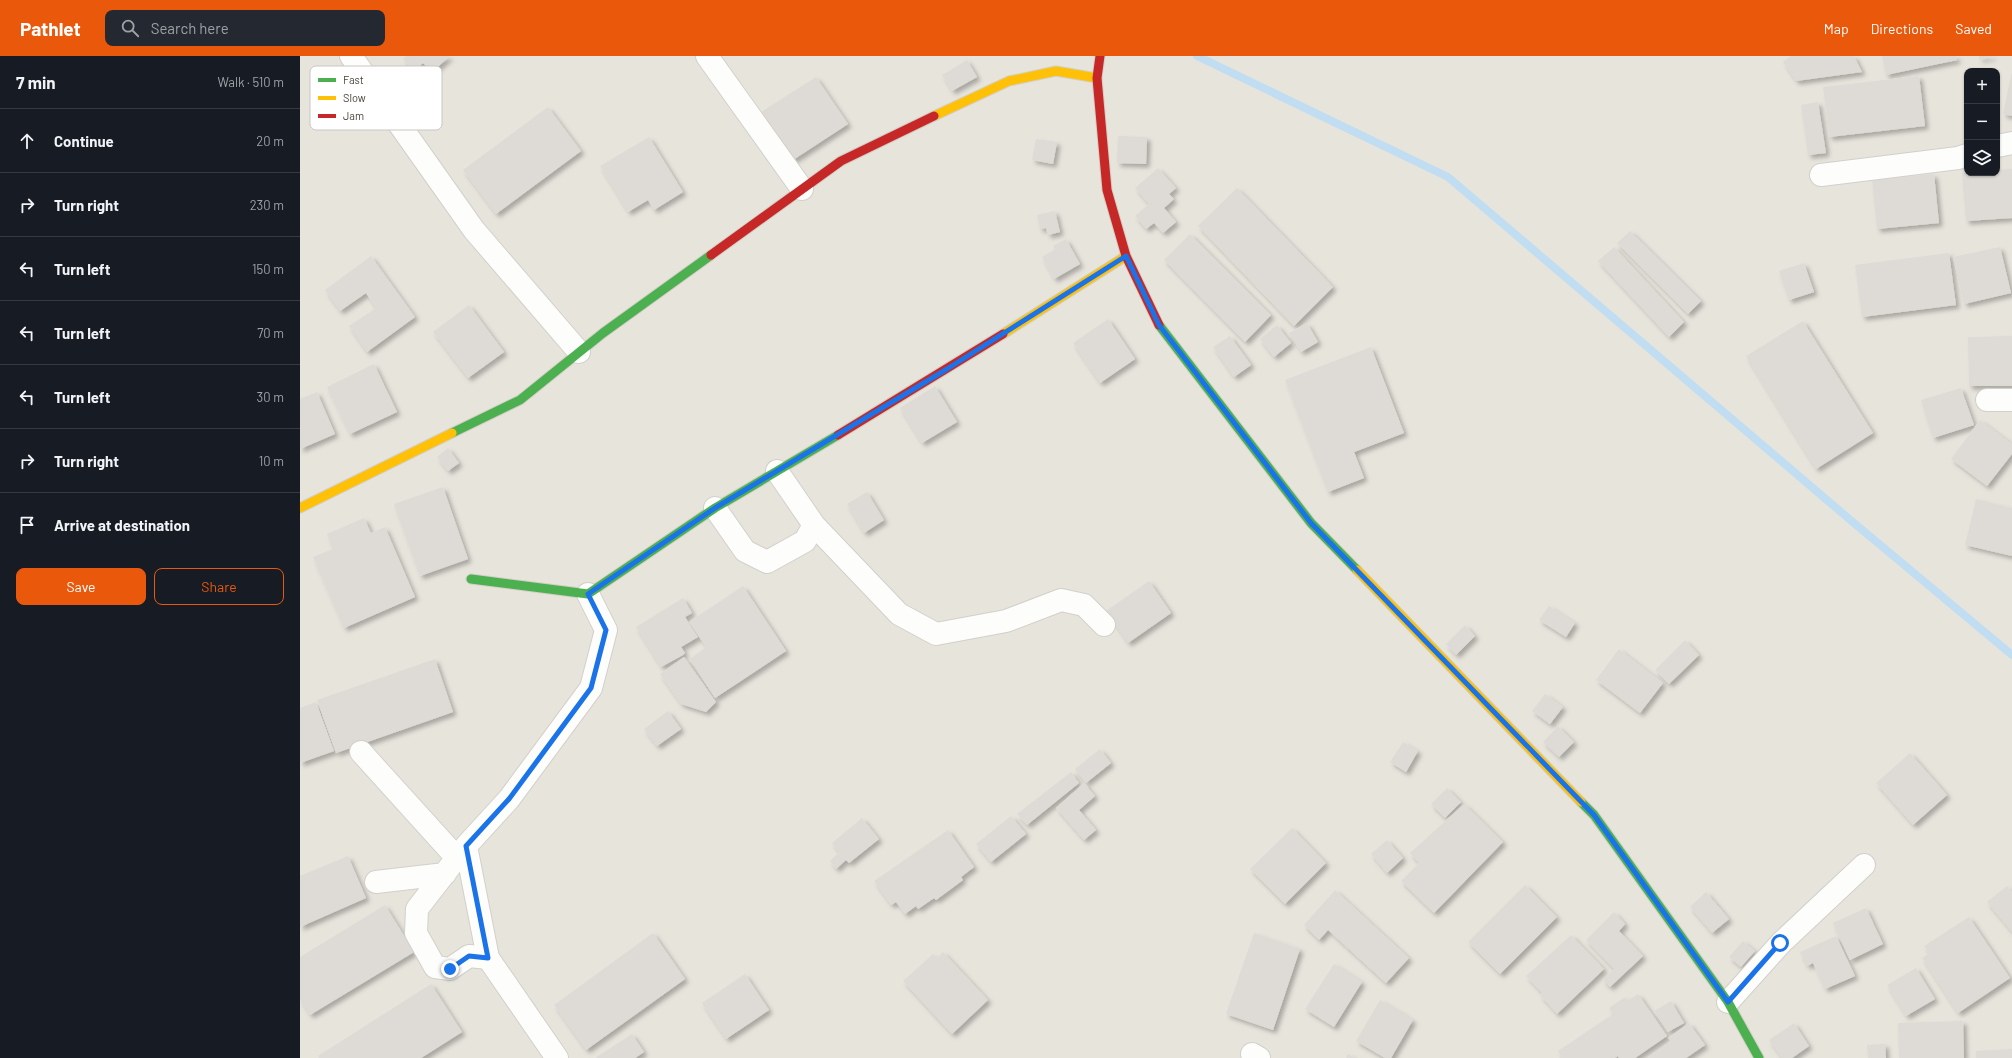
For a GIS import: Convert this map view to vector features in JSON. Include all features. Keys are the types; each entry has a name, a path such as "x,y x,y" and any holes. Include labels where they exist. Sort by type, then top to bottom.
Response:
{"street":[{"path":"351,56 358,66"},
{"path":"707,56 802,189"},
{"path":"1100,56 1097,78 1107,190 1126,256 1159,325 1311,523 1594,815 1728,1002 1759,1058"},
{"path":"300,508 520,400 579,352 841,161 1008,81 1056,71 1097,78"},
{"path":"403,130 474,230 579,352"},
{"path":"2000,146 2012,144"},
{"path":"1821,175 1964,155"},
{"path":"471,580 588,594 715,508 947,369 1126,256"},
{"path":"1987,400 2012,400"},
{"path":"777,471 814,525 899,614 936,634 1006,621 1061,600 1084,605 1104,625"},
{"path":"715,508 745,551 767,562 805,542 814,525"},
{"path":"488,958 469,956 450,969 435,967 416,933 417,909 456,860 509,799 591,688 606,630 588,594"},
{"path":"361,752 456,860 488,958 557,1058"},
{"path":"376,882 456,860"},
{"path":"1728,1002 1780,943 1864,865"}],"shaded area":[{"path":"300,56 2012,56 2012,1058 300,1058"}],"building":[{"path":"406,56 450,56 439,66 426,66 423,63 420,66 409,66 403,59"},
{"path":"1791,56 1854,56 1862,72 1796,81 1783,62"},
{"path":"1882,56 1956,56 1957,60 1886,75"},
{"path":"1979,56 1993,56 1993,57 1979,59"},
{"path":"967,60 977,77 952,91 942,75"},
{"path":"2012,72 2012,116 2003,114"},
{"path":"1919,76 1925,126 1829,137 1823,87"},
{"path":"816,77 848,124 793,160 761,112"},
{"path":"1818,102 1826,153 1808,155 1801,105"},
{"path":"548,107 581,151 496,214 463,170"},
{"path":"1118,136 1147,137 1146,164 1117,163"},
{"path":"649,137 683,192 654,210 648,200 628,212 600,166"},
{"path":"1036,139 1057,142 1053,164 1032,160"},
{"path":"1158,168 1176,188 1169,194 1174,199 1164,208 1176,222 1163,233 1154,223 1146,229 1135,216 1149,204 1135,188"},
{"path":"2012,169 2012,218 1966,221 1962,173 1964,173 1964,176 2000,176 2000,170"},
{"path":"1934,174 1939,223 1877,229 1872,180"},
{"path":"1237,188 1333,287 1294,326 1198,226"},
{"path":"1055,211 1060,232 1048,235 1046,228 1040,229 1037,215"},
{"path":"1630,231 1701,301 1688,314 1617,243"},
{"path":"1190,234 1271,315 1245,342 1164,260"},
{"path":"1066,239 1080,264 1054,279 1042,257 1055,249 1053,246"},
{"path":"1614,247 1684,322 1669,337 1598,261"},
{"path":"2000,247 2011,293 1964,304 1953,257"},
{"path":"1949,253 1956,305 1862,317 1855,265"},
{"path":"371,256 415,317 367,352 349,326 376,308 366,293 340,311 325,290"},
{"path":"1804,263 1814,292 1789,300 1779,271"},
{"path":"469,305 504,352 468,378 433,332"},
{"path":"1108,319 1135,359 1100,383 1073,343"},
{"path":"1803,321 1873,433 1816,469 1746,356"},
{"path":"1307,323 1318,342 1301,352 1289,333"},
{"path":"1277,325 1291,343 1274,357 1260,339"},
{"path":"1230,336 1251,365 1234,377 1213,347"},
{"path":"2012,336 2012,386 1969,386 1968,337"},
{"path":"1371,347 1404,433 1354,452 1364,478 1328,492 1285,380"},
{"path":"374,364 397,412 350,434 327,387"},
{"path":"935,386 957,422 922,443 900,408"},
{"path":"1961,388 1974,425 1933,438 1921,400"},
{"path":"317,392 335,434 300,449 300,399"},
{"path":"1980,420 2012,444 2012,454 1987,486 1951,459"},
{"path":"448,448 459,463 448,471 437,457"},
{"path":"443,487 468,559 420,576 394,504"},
{"path":"867,492 884,520 864,533 847,504"},
{"path":"1976,499 2012,508 2012,556 1965,545"},
{"path":"364,518 371,533 385,527 415,597 344,628 313,557 333,549 327,534"},
{"path":"1149,581 1171,613 1128,643 1106,611"},
{"path":"743,586 786,651 715,698 690,659 706,647 689,622"},
{"path":"683,598 692,613 685,617 698,637 681,647 685,653 683,655 661,667 636,627"},
{"path":"1549,606 1575,623 1566,637 1539,620"},
{"path":"1465,625 1475,636 1456,655 1446,644"},
{"path":"1685,640 1699,655 1669,684 1655,670"},
{"path":"1619,649 1663,683 1640,713 1596,680"},
{"path":"684,657 716,702 706,712 681,704 660,674"},
{"path":"435,659 453,712 336,753 317,700"},
{"path":"1545,694 1563,707 1550,724 1532,711"},
{"path":"316,702 334,751 300,763 300,708"},
{"path":"668,711 681,729 657,746 644,729"},
{"path":"1558,726 1574,742 1559,757 1543,742"},
{"path":"1403,742 1418,751 1406,772 1390,762"},
{"path":"1100,749 1111,763 1086,783 1075,769"},
{"path":"1910,753 1947,795 1913,825 1876,783"},
{"path":"1071,772 1079,783 1027,825 1017,814"},
{"path":"1084,783 1095,796 1079,810 1096,830 1084,840 1056,808"},
{"path":"1447,788 1461,802 1445,818 1431,804"},
{"path":"1464,804 1503,842 1434,913 1401,881 1419,863 1410,853"},
{"path":"1011,816 1026,834 991,862 976,844"},
{"path":"862,818 879,839 849,863 846,860 836,869 830,861 839,852 832,843"},
{"path":"1292,828 1326,863 1285,904 1250,869"},
{"path":"948,830 974,867 961,877 963,880 936,900 934,898 918,909 916,906 905,914 896,902 891,905 874,881"},
{"path":"1387,840 1403,858 1387,873 1371,854"},
{"path":"348,856 366,898 300,927 300,876"},
{"path":"1525,885 1557,917 1500,974 1468,942"},
{"path":"2007,886 2012,892 2012,932 1987,902"},
{"path":"1335,890 1409,958 1386,983 1328,930 1319,940 1304,925"},
{"path":"1706,892 1729,919 1712,933 1690,907"},
{"path":"385,905 414,952 310,1015 300,999 300,957"},
{"path":"1866,908 1883,944 1850,960 1833,923"},
{"path":"1614,912 1625,924 1619,931 1643,956 1610,987 1603,980 1614,969 1586,940"},
{"path":"1969,917 2010,978 1958,1013 1922,958 1929,953 1924,946"},
{"path":"653,933 685,979 586,1050 554,1005"},
{"path":"1254,933 1300,949 1273,1030 1226,1014"},
{"path":"1571,935 1604,969 1557,1014 1540,995 1542,993 1526,976"},
{"path":"1836,936 1855,976 1825,989 1813,963 1807,966 1800,952"},
{"path":"1743,941 1755,951 1741,967 1729,957"},
{"path":"943,952 988,1000 952,1034 903,981 933,954 937,958"},
{"path":"1334,964 1362,982 1334,1027 1305,1009"},
{"path":"1916,968 1935,999 1906,1016 1887,985"},
{"path":"745,974 769,1010 726,1039 702,1003"},
{"path":"431,984 462,1032 421,1058 319,1058 318,1056"},
{"path":"1638,994 1667,1036 1635,1058 1619,1058 1618,1056 1615,1058 1562,1058 1558,1051 1613,1014 1609,1008 1625,997 1627,1001"},
{"path":"1380,1000 1413,1020 1391,1058 1385,1058 1356,1041"},
{"path":"1671,1001 1684,1023 1668,1032 1654,1011"},
{"path":"1963,1021 1964,1058 1899,1058 1898,1023"},
{"path":"1689,1023 1705,1045 1686,1058 1648,1058 1671,1041 1668,1038"},
{"path":"1794,1023 1809,1046 1792,1058 1782,1058 1769,1040"},
{"path":"632,1034 644,1052 635,1058 595,1058"},
{"path":"1885,1044 1886,1058 1868,1058 1867,1045"},
{"path":"2012,1049 2012,1058 1976,1058 1976,1051"},
{"path":"1348,1054 1355,1058 1346,1058"}],"waterway":[{"path":"1197,56 1448,177 1848,518 2012,655"}],"traffic: fast":[{"path":"452,433 520,400 603,333 711,255"},
{"path":"1159,325 1311,523 1357,570"},
{"path":"471,579 588,594 715,508 838,435"},
{"path":"1581,802 1594,815 1728,1002 1759,1058"}],"traffic: slow":[{"path":"934,116 1009,81 1056,71 1097,78"},
{"path":"1003,334 1126,256"},
{"path":"300,508 452,433"},
{"path":"1357,570 1581,802"}],"traffic: jam":[{"path":"1100,56 1097,78 1107,190 1126,256 1159,325"},
{"path":"711,255 841,161 934,116"},
{"path":"838,435 1003,334"}],"route":[{"path":"450,969 469,956 488,958 466,846 509,799 591,688 606,630 588,594 715,508 947,369 1126,256 1159,325 1311,523 1530,751 1594,815 1728,1002 1780,943"}]}
